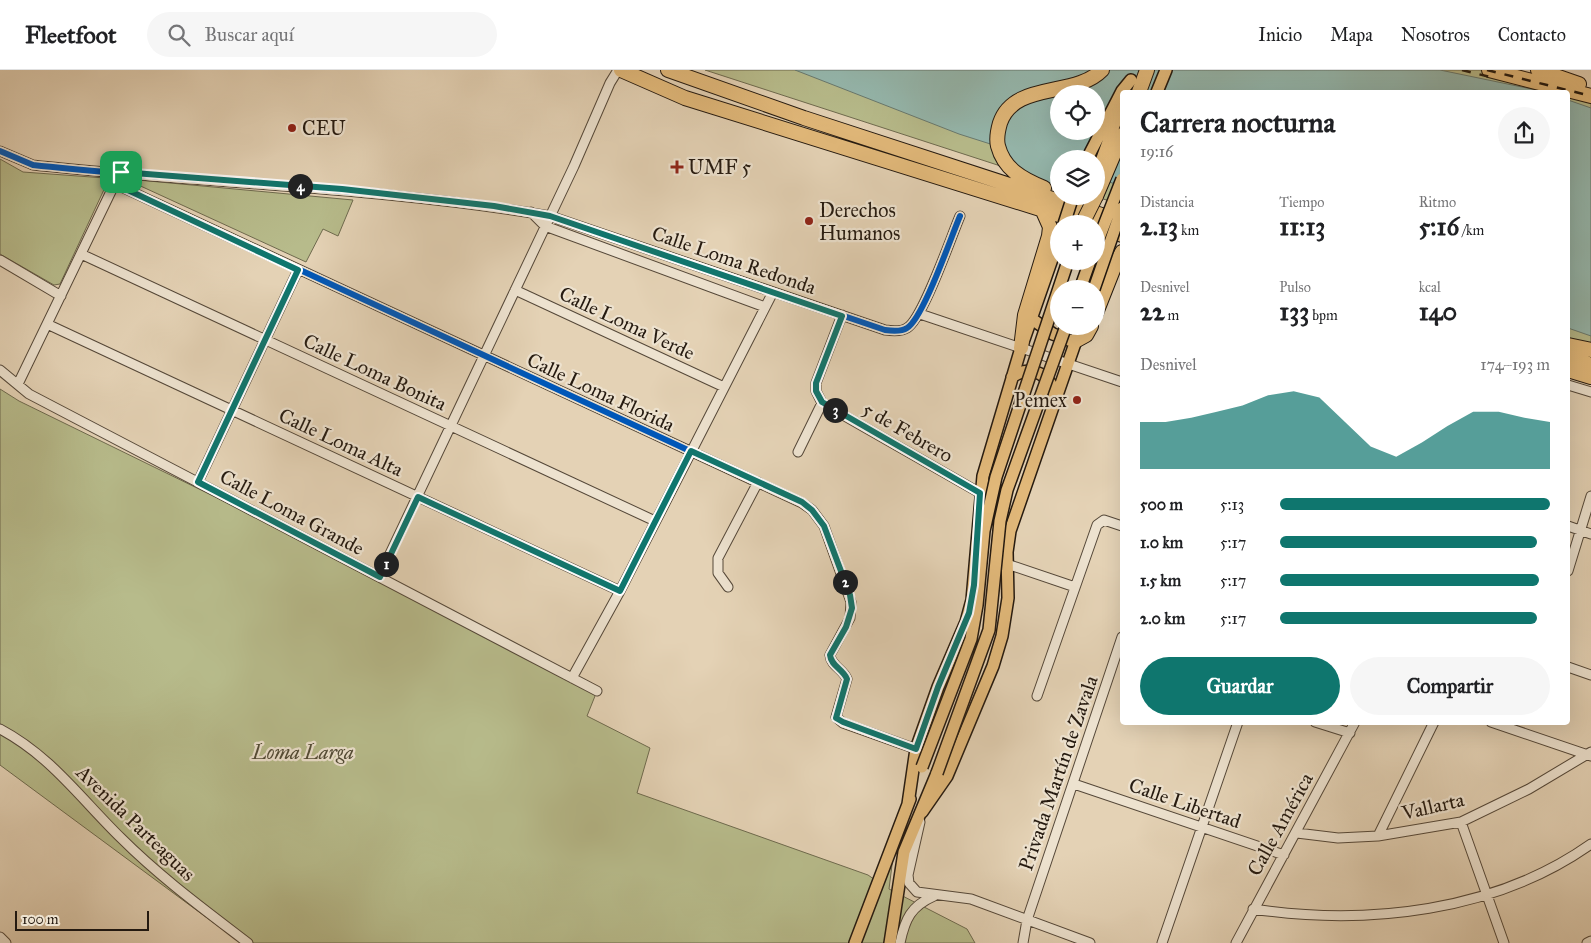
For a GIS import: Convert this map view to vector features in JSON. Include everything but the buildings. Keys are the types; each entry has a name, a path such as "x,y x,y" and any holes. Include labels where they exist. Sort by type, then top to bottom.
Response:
{"highway":[{"path":"619,70 685,98 801,136 1060,215"},
{"path":"668,70 804,118 1120,221"},
{"path":"1050,191 1022,180 1007,165 997,143 998,129 1008,108 1032,95 1078,84 1102,70"},
{"path":"1139,90 1147,70"},
{"path":"1489,70 1567,90"},
{"path":"1538,70 1591,89"},
{"path":"1570,91 1591,96"},
{"path":"1105,175 1120,140"},
{"path":"1093,205 1120,214"},
{"path":"1021,348 1026,315 1050,236 1050,227 1042,209"},
{"path":"1105,229 1120,234"},
{"path":"1105,290 1120,256"},
{"path":"1075,341 1086,335"},
{"path":"1570,345 1591,350"},
{"path":"1570,359 1591,364"},
{"path":"1570,371 1591,377"}],"main road":[{"path":"1158,90 1166,70"},
{"path":"1127,90 1133,75"},
{"path":"1123,90 1133,75"},
{"path":"1091,150 1120,95"},
{"path":"1105,150 1120,109"},
{"path":"1105,223 1120,184"},
{"path":"1097,280 1120,214"},
{"path":"908,804 916,749 938,687 966,622 974,585 980,493 1021,348 1050,265"},
{"path":"855,943 971,639 978,605 984,531 996,477 1065,270"},
{"path":"1032,317 1053,334 1075,341"},
{"path":"890,943 904,852 922,812 987,639 991,620 1000,521 1007,490 1063,335"},
{"path":"922,812 947,776 993,666 1002,636 1008,598 1007,564 1010,531 1077,335"},
{"path":"1012,378 1018,374 1028,372 1041,374 1049,379 1053,385 1055,401"},
{"path":"966,622 973,636 980,640 1002,636"}],"street":[{"path":"380,577 550,216 610,83 619,70"},
{"name":"Calle Loma Redonda","path":"0,151 34,165 342,189 494,206 530,212 550,216 884,330 906,329 920,314"},
{"path":"18,384 121,172"},
{"name":"Calle Loma Florida","path":"115,184 802,502 819,517 850,595 852,608 850,618 830,655 832,663 843,672 847,679 836,718 916,749"},
{"name":"Calle Loma Redonda","path":"530,212 545,226 766,307"},
{"path":"960,216 920,314 1120,381"},
{"name":"Calle Loma Bonita","path":"81,254 655,521"},
{"path":"0,260 61,296"},
{"path":"198,482 298,270"},
{"name":"Calle Loma Verde","path":"515,290 724,387"},
{"path":"572,678 620,591 774,292"},
{"path":"798,452 822,402 816,391 816,383 842,316"},
{"name":"Calle Loma Alta","path":"47,324 620,591"},
{"name":"Calle Loma Grande","path":"0,370 30,394 597,691"},
{"path":"1570,386 1591,392"},
{"name":"5 de Febrero","path":"822,402 980,493"},
{"path":"728,587 718,573 718,558 758,482"},
{"path":"1570,564 1591,496"},
{"path":"1037,696 1097,525 1101,520 1120,525"},
{"path":"1570,527 1591,534"},
{"path":"1007,564 1075,587"},
{"name":"Privada Martín de Zavala","path":"1023,943 1027,920 1119,659"},
{"path":"1570,668 1591,675"},
{"path":"1162,943 1237,725"},
{"path":"1325,725 1350,733"},
{"name":"Calle América","path":"1236,943 1354,725"},
{"path":"1378,836 1433,725"},
{"path":"1500,725 1590,754"},
{"name":"Avenida Parteaguas","path":"0,729 39,753 122,840 201,908 248,943"},
{"name":"Vallarta","path":"1297,833 1338,838 1378,836 1461,822 1529,789 1590,754"},
{"name":"Calle Libertad","path":"1074,784 1284,855"},
{"path":"922,812 908,879 917,892 934,896 971,899 1090,943"},
{"path":"1461,822 1504,943"},
{"path":"1253,909 1332,917 1388,915 1486,894 1525,880 1591,844"},
{"path":"900,943 904,925 912,909 934,896"},
{"path":"0,937 6,943"},
{"path":"1587,943 1591,941"}],"green space":[{"path":"705,70 1481,70 1556,90 1120,90 1120,204 1105,200 1105,150 1050,150 1050,182"},
{"path":"1570,95 1591,103 1591,356 1570,349"},
{"path":"0,159 23,172 105,178 108,181 60,284 54,285 0,254"},
{"path":"138,180 353,200 338,236 323,229 306,262 134,183"},
{"name":"Loma Larga","path":"0,389 19,401 379,577 597,691 587,716 650,748 637,793 868,875 881,884 893,857 889,889 967,929 975,943 241,943 0,765"}],"water":[{"path":"795,70 1440,70 1536,90 1120,90 1120,185 1105,181 1105,150 1050,150 1050,183 1036,178 1006,161 1003,148 959,134"},
{"path":"1570,101 1591,108 1591,336 1570,329"}],"railway":[{"path":"1462,70 1494,78"},
{"path":"1487,70 1567,90"},
{"path":"1570,91 1591,96"}],"cycle path":[{"path":"0,151 33,165 421,198 550,216 891,331 907,328 921,310 960,216"},
{"path":"115,184 802,503 812,510 824,526 851,602 850,618 830,655 833,662 847,679 836,717 843,723 916,749"}],"place":[{"name":"CEU","path":"292,128"},
{"name":"UMF 5","path":"677,167"},
{"name":"Derechos Humanos","path":"809,221"},
{"name":"Pemex","path":"1077,400"}],"route":[{"path":"121,172 342,189 494,206 550,216 842,316 816,383 816,391 820,400 980,493 974,585 969,613 938,687 916,749 836,718 836,710 845,690 847,679 843,672 832,663 830,655 846,627 852,608 850,595 819,517 802,502 691,451 620,591 418,497 380,577 198,482 298,270 115,184 121,172"}]}
